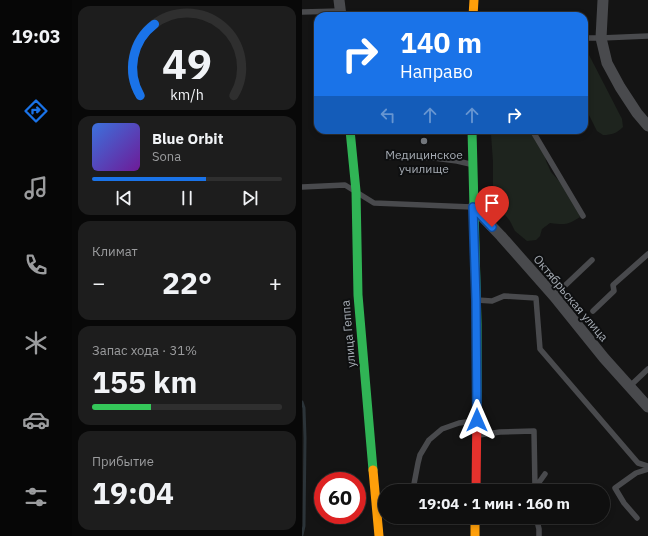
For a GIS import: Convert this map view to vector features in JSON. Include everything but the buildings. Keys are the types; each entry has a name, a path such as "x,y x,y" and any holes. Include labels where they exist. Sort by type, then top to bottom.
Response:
{"main road":[{"path":"473,12 474,0"},
{"name":"улица Геппа","path":"350,134 356,191 358,295 379,536"},
{"path":"472,134 476,300 476,484"},
{"path":"475,524 475,536"}],"street":[{"path":"603,0 601,38 607,63 616,81 636,113 648,126"},
{"name":"Октябрьская улица","path":"473,207 554,296 604,358 648,407"}],"lane":[{"path":"302,12 340,9"},
{"path":"588,38 648,36"},
{"path":"534,134 583,216"},
{"path":"391,157 434,158 472,164"},
{"path":"302,187 345,184 374,203 473,207"},
{"path":"593,311 614,291 613,285 648,254"},
{"path":"554,296 592,260"},
{"path":"476,300 492,301 504,296 536,298 540,348 638,463 648,467"},
{"path":"630,386 648,369"},
{"path":"414,484 420,454 429,440 442,429 459,423 477,420"},
{"path":"477,435 500,432 534,431 535,484"},
{"path":"637,518 624,503 615,488 636,473 648,467"},
{"path":"538,484 545,474"},
{"path":"538,524 539,536"}],"shaded area":[{"path":"588,53 622,119 623,127 619,131 609,135 603,135 597,131 588,113"},
{"path":"491,134 535,134 544,152 551,172 576,206 580,217 566,224 550,223 542,229 540,236 536,240 527,241 515,231 496,201 493,190"}],"waterway":[{"path":"302,402 304,408 305,438 304,526 302,535"}],"traffic: fast":[{"path":"350,134 356,191 358,295 373,470"},
{"path":"472,134 477,324 477,405"}],"traffic: slow":[{"path":"473,12 474,0"},
{"path":"373,470 379,536"},
{"path":"475,524 475,536"}],"traffic: jam":[{"path":"476,484 477,405"}],"place":[{"name":"Медицинское училище","path":"424,141"}],"route":[{"path":"477,420 476,300 473,207 492,227"}]}
